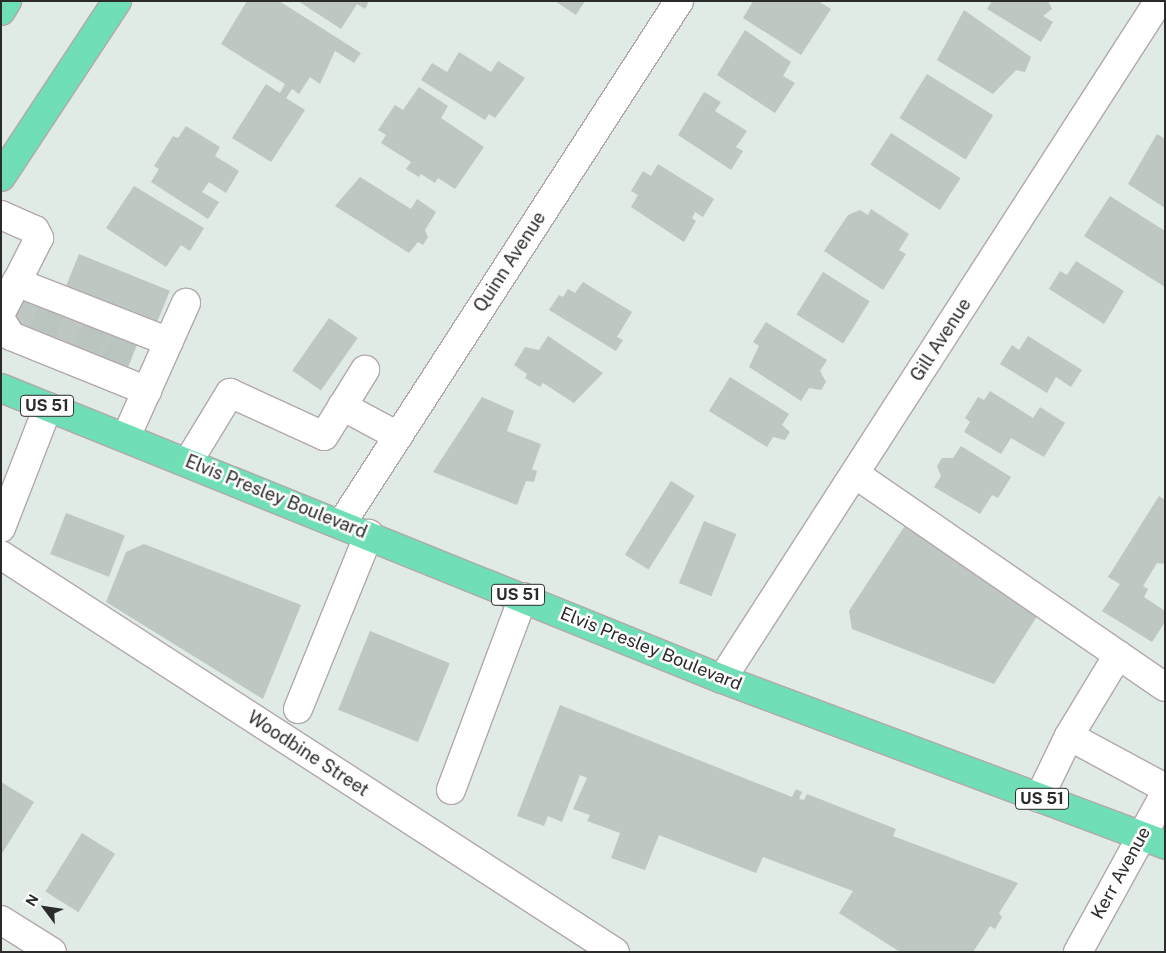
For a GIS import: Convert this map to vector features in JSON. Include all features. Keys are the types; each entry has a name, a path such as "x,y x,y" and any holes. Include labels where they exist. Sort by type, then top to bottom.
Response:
{"main road":[{"path":"1,11 7,1"},
{"path":"1,177 117,1"},
{"name":"Elvis Presley Boulevard","path":"1,388 523,596 722,679 1152,841"}],"street":[{"name":"Quinn Avenue","path":"342,523 679,1"},
{"name":"Gill Avenue","path":"722,679 1159,1"},
{"path":"1,215 35,230 39,238 1,312"},
{"path":"16,282 56,301 128,329 168,342"},
{"path":"126,437 186,303"},
{"path":"1,320 11,336 40,341 84,358 111,369 147,391"},
{"path":"188,462 230,393 324,436 365,370"},
{"path":"342,406 398,436"},
{"path":"1,528 48,407"},
{"path":"855,474 1165,687"},
{"path":"298,709 369,534"},
{"name":"Woodbine Street","path":"1,556 615,952"},
{"path":"450,790 523,596"},
{"path":"1039,798 1069,736 1118,655"},
{"path":"1069,736 1165,788"},
{"name":"Kerr Avenue","path":"1078,952 1152,841 1165,794"},
{"path":"1,920 52,952"}],"building":[{"path":"247,1 279,1 361,53 354,63 335,51 320,84 310,77 299,94 292,89 286,98 305,110 271,162 232,138 266,84 280,93 285,84 221,44"},
{"path":"298,1 369,1 365,9 357,4 341,29"},
{"path":"555,1 585,1 576,15"},
{"path":"753,1 818,1 831,9 801,55 743,18"},
{"path":"992,1 1048,1 1052,9 1043,16 1053,22 1041,42 987,9"},
{"path":"964,10 1031,57 1025,72 1016,70 993,94 937,60"},
{"path":"745,30 791,62 783,76 795,83 775,113 717,75"},
{"path":"459,52 491,72 498,61 525,78 495,118 489,114 485,120 421,80 432,63 447,72"},
{"path":"927,74 993,115 966,159 899,118"},
{"path":"419,87 448,106 441,118 484,147 455,189 438,178 435,183 421,174 419,177 406,169 411,162 381,143 386,135 378,130 395,105 403,110"},
{"path":"704,92 721,102 715,111 747,131 736,147 743,151 731,170 678,135"},
{"path":"186,126 220,147 215,156 239,171 226,193 209,182 202,192 219,202 208,219 151,182 159,169 154,166 173,136 178,138"},
{"path":"891,133 961,178 940,210 870,165"},
{"path":"1157,134 1165,139 1165,208 1128,184"},
{"path":"658,164 714,199 703,217 695,212 692,218 696,221 684,242 631,207 638,195 631,191 643,171 651,176"},
{"path":"360,177 411,209 417,199 436,212 425,230 428,237 423,245 418,242 409,253 335,206"},
{"path":"134,186 204,228 190,251 181,245 166,267 106,228"},
{"path":"1110,196 1165,231 1165,287 1084,236"},
{"path":"871,209 909,234 899,250 906,254 883,290 824,251 848,215 860,210 868,215"},
{"path":"79,254 170,291 152,334 61,298"},
{"path":"1076,261 1124,291 1104,324 1049,289 1060,271 1067,275"},
{"path":"823,272 870,301 843,344 797,314"},
{"path":"583,282 632,312 617,337 623,340 616,351 549,310 559,295 563,297 568,289 575,293"},
{"path":"20,289 140,335 128,368 7,322"},
{"path":"329,318 358,338 321,391 292,370"},
{"path":"766,322 827,360 820,371 826,382 821,390 809,388 801,401 749,367 759,346 753,342"},
{"path":"548,336 603,373 574,403 543,383 540,387 525,378 527,374 514,365 525,347 539,350"},
{"path":"1028,336 1082,370 1071,387 1056,377 1047,393 1000,364 1012,345 1019,350"},
{"path":"730,377 789,414 782,425 790,432 785,440 773,437 767,447 709,411"},
{"path":"990,391 1033,418 1040,407 1065,423 1044,457 1011,438 1001,454 964,432 970,422 965,418 978,397 984,400"},
{"path":"482,397 514,411 507,431 541,444 532,469 537,471 534,482 526,481 517,505 433,472"},
{"path":"961,446 1011,477 998,498 992,495 980,514 934,487 941,476 937,466 942,458 953,458"},
{"path":"671,481 695,496 649,570 625,555"},
{"path":"1159,496 1165,500 1165,564 1157,563 1143,586 1148,589 1144,597 1165,611 1165,622 1152,642 1102,611 1120,584 1108,577"},
{"path":"66,513 125,536 109,577 50,554"},
{"path":"704,521 736,534 711,596 679,583"},
{"path":"906,524 1041,610 994,684 852,629 849,611"},
{"path":"144,544 301,605 263,699 106,602 126,552"},
{"path":"370,631 450,663 418,742 338,710"},
{"path":"560,705 792,797 796,789 802,792 799,799 804,800 807,794 896,829 893,836 1018,883 999,913 1002,917 995,929 990,926 973,952 900,952 839,913 853,891 763,857 756,873 659,835 645,870 611,858 620,833 587,821 590,815 573,809 587,778 580,775 562,822 548,816 544,826 517,816"},
{"path":"1,782 34,802 1,855"},
{"path":"82,833 115,854 79,912 45,892"}],"tunnel":[{"path":"42,334 55,302"},
{"path":"86,351 100,320"},
{"path":"114,362 128,330"}]}
